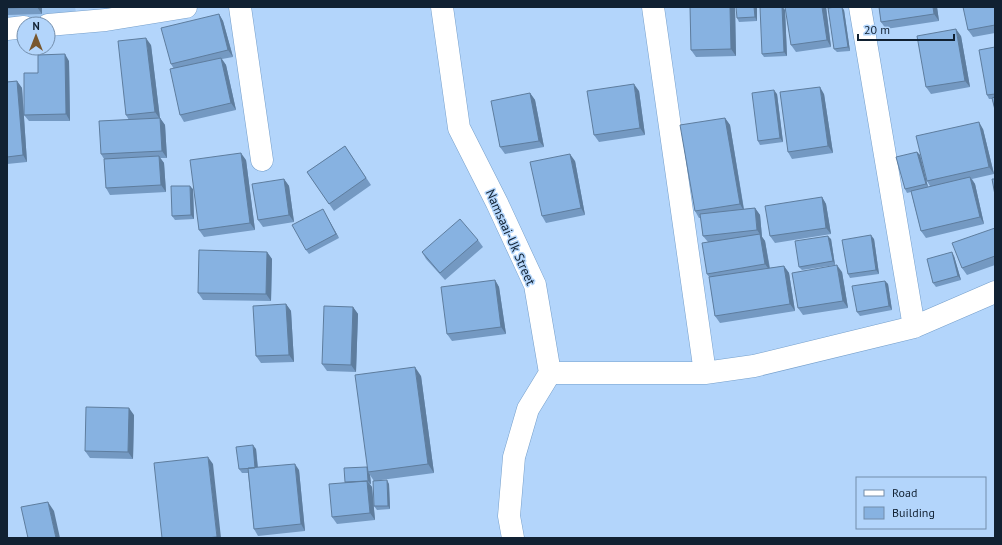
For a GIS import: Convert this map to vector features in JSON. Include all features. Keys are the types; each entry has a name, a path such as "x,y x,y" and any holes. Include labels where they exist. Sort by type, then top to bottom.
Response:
{"street":[{"path":"56,24 106,20 186,7"},
{"path":"240,7 262,160"},
{"name":"Namsaai-Uk Street","path":"442,7 459,128 534,285 550,373"},
{"path":"652,7 705,373"},
{"path":"860,7 914,327"},
{"path":"513,538 509,516 514,457 528,409 550,373 705,373 754,366 914,327 995,292"}],"shaded area":[{"path":"7,7 75,7 77,17 56,18 56,16 16,16 16,21 7,22"}],"building":[{"path":"7,7 37,7 7,8"},
{"path":"690,7 730,7 731,49 691,50"},
{"path":"736,7 754,7 755,17 737,18"},
{"path":"760,7 782,7 784,52 762,54"},
{"path":"785,7 822,7 827,40 791,45"},
{"path":"842,7 848,47 834,49 828,8"},
{"path":"879,7 933,7 934,14 881,22"},
{"path":"963,7 995,7 995,25 968,30"},
{"path":"219,14 228,50 171,64 161,28"},
{"path":"956,29 965,81 926,87 917,36"},
{"path":"146,38 155,112 126,115 118,41"},
{"path":"995,47 995,94 987,95 979,50"},
{"path":"56,54 65,54 66,114 24,115 24,73 38,73 38,56 56,56"},
{"path":"221,58 231,103 180,115 170,69"},
{"path":"17,81 23,155 7,157 7,82"},
{"path":"634,84 640,128 594,135 587,91"},
{"path":"820,87 828,146 788,152 780,92"},
{"path":"774,90 780,138 758,141 752,93"},
{"path":"530,93 539,141 500,147 491,101"},
{"path":"995,97 995,110 992,98"},
{"path":"160,118 162,151 101,154 99,121"},
{"path":"725,118 740,204 695,211 680,125"},
{"path":"979,122 989,167 927,181 916,136"},
{"path":"345,146 366,178 329,204 307,172"},
{"path":"917,152 926,184 905,189 896,157"},
{"path":"241,153 250,223 199,230 190,160"},
{"path":"570,154 581,208 542,216 530,162"},
{"path":"159,156 161,185 106,188 104,159"},
{"path":"970,177 980,217 921,231 911,191"},
{"path":"284,179 289,215 258,220 252,184"},
{"path":"992,179 995,179 995,195"},
{"path":"171,186 190,186 191,215 172,216"},
{"path":"822,197 826,228 770,236 765,206"},
{"path":"755,208 757,230 703,236 700,214"},
{"path":"323,209 336,234 306,250 292,225"},
{"path":"460,219 478,240 440,273 422,252"},
{"path":"995,228 995,256 962,268 952,243"},
{"path":"760,234 765,264 707,274 702,243"},
{"path":"871,235 876,270 848,274 842,240"},
{"path":"828,236 833,261 799,267 795,241"},
{"path":"199,250 267,252 266,294 198,293"},
{"path":"952,252 958,276 933,283 927,259"},
{"path":"837,265 843,301 798,308 792,273"},
{"path":"784,266 790,304 715,316 709,277"},
{"path":"495,280 501,327 447,334 441,287"},
{"path":"885,281 889,306 857,312 852,286"},
{"path":"286,304 289,355 256,356 253,306"},
{"path":"324,306 353,307 351,365 322,364"},
{"path":"415,367 428,464 368,472 355,375"},
{"path":"86,407 129,408 128,452 85,451"},
{"path":"253,445 255,468 239,469 236,447"},
{"path":"208,457 217,537 162,538 154,463"},
{"path":"295,464 301,524 254,529 248,468"},
{"path":"367,467 368,481 345,482 344,468"},
{"path":"387,480 388,506 374,506 373,481"},
{"path":"367,481 370,513 332,517 329,484"},
{"path":"48,502 56,538 28,538 21,507"}]}
